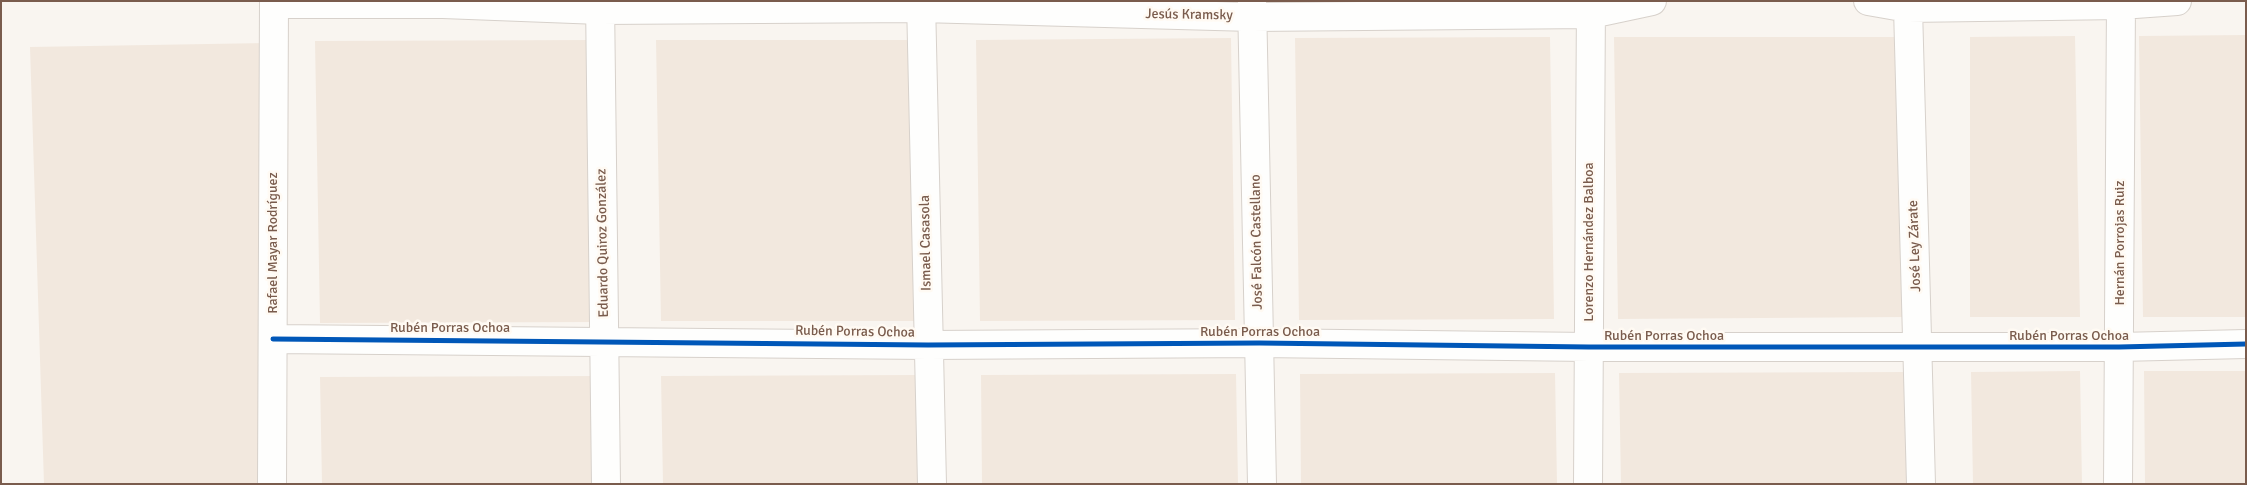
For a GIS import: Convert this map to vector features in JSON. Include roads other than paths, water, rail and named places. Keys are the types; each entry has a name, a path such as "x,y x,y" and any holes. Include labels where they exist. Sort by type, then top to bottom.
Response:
{"street":[{"name":"Jesús Kramsky","path":"274,3 921,5 1252,9 1591,8 1652,1"},
{"path":"1868,1 1908,8 2178,1"},
{"name":"Rafael Mayar Rodríguez","path":"272,484 274,3"},
{"name":"Hernán Porrojas Ruiz","path":"2118,484 2121,3"},
{"name":"Eduardo Quiroz González","path":"600,5 606,484"},
{"name":"Ismael Casasola","path":"921,5 932,484"},
{"name":"Lorenzo Hernández Balboa","path":"1588,484 1591,8"},
{"name":"José Ley Zárate","path":"1908,8 1921,484"},
{"name":"José Falcón Castellano","path":"1252,9 1262,484"},
{"name":"Rubén Porras Ochoa","path":"273,338 604,340 928,345 1259,343 1588,347 2119,348 2246,344"}]}
